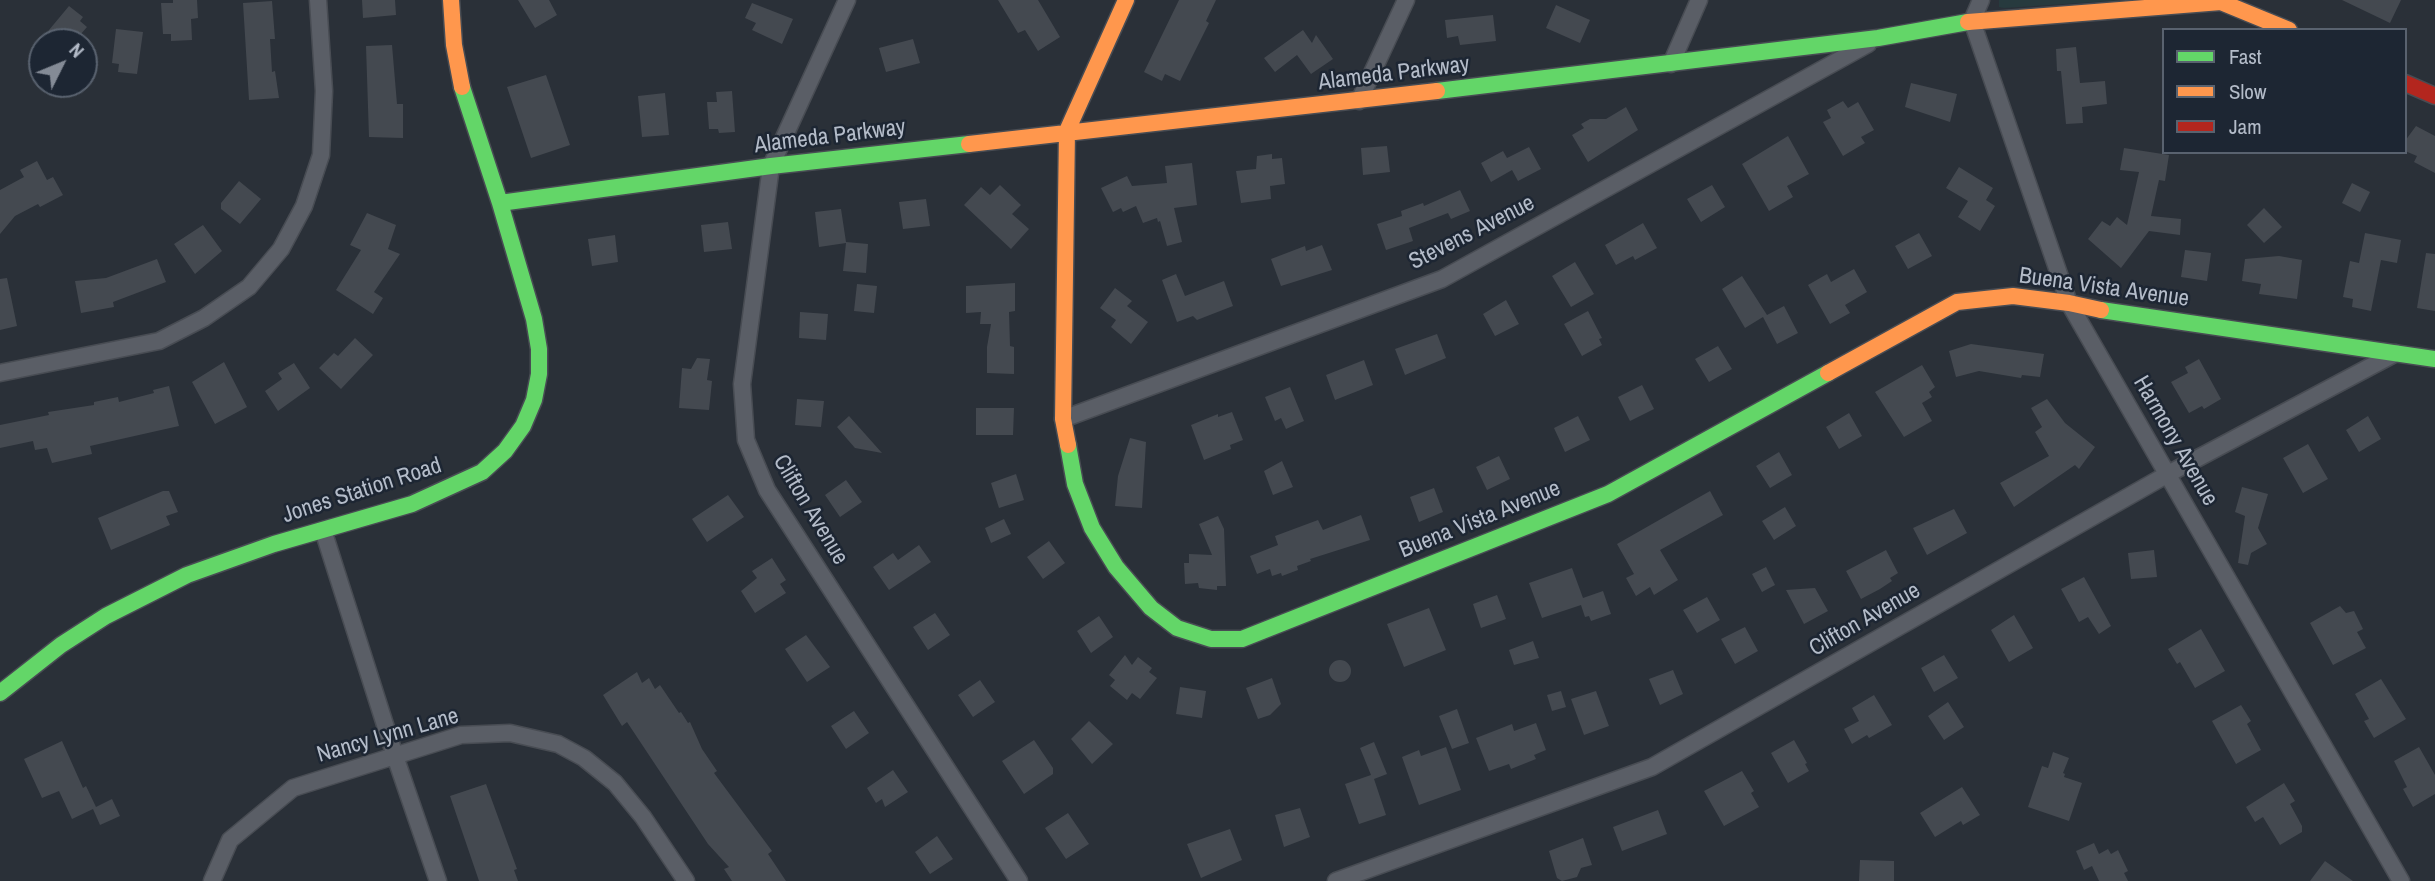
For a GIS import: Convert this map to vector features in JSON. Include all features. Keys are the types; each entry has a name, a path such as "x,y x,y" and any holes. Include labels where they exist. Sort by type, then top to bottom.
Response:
{"street":[{"path":"0,373 159,341 204,318 249,287 281,248 304,206 321,155 324,91 318,0"},
{"name":"Jones Station Road","path":"0,692 61,645 117,610 187,575 274,544 412,504 482,471 505,451 523,426 534,400 539,374 539,349 534,319 500,203 464,99 454,45 451,0"},
{"name":"Clifton Avenue","path":"847,0 771,166 743,384 746,440 767,490 1019,881"},
{"name":"Buena Vista Avenue","path":"1126,0 1066,131 1063,419 1075,484 1092,528 1116,567 1151,608 1177,628 1211,639 1242,639 1608,494 1957,302 2013,296 2435,359"},
{"path":"1359,101 1406,0"},
{"path":"1671,64 1699,0"},
{"path":"1972,21 1981,0"},
{"name":"Alameda Parkway","path":"500,203 771,166 1671,64 1878,38 1972,21 2219,1 2283,28"},
{"name":"Harmony Avenue","path":"1972,21 2069,303 2401,881"},
{"name":"Stevens Avenue","path":"1063,419 1442,279 1878,38"},
{"path":"2407,84 2435,96"},
{"name":"Clifton Avenue","path":"1336,881 1652,767 2168,474 2396,353"},
{"path":"323,530 395,757 438,881"},
{"name":"Nancy Lynn Lane","path":"212,881 230,840 293,788 461,735 510,733 558,744 583,758 615,783 643,817 686,881"}],"green space":[{"path":"1999,0 2126,0 2004,8 1999,7"}],"building":[{"path":"173,0 197,0 198,18 191,19 192,40 171,41 171,34 163,34 161,3 173,3"},
{"path":"362,0 395,0 396,15 363,18"},
{"path":"518,0 549,0 557,15 535,28"},
{"path":"998,0 1038,0 1060,37 1038,51 1025,30 1018,33"},
{"path":"1179,0 1216,0 1206,21 1209,23 1180,81 1165,74 1162,81 1144,72"},
{"path":"2342,0 2401,0 2390,23"},
{"path":"272,1 275,39 270,39 272,72 275,71 279,98 249,100 243,3"},
{"path":"752,3 793,19 782,44 752,30 756,23 745,18"},
{"path":"1556,5 1590,20 1580,43 1546,28"},
{"path":"69,6 83,17 80,21 87,27 86,28 51,28"},
{"path":"1493,15 1496,41 1460,45 1458,36 1447,38 1445,20"},
{"path":"116,29 143,32 137,74 118,72 119,64 112,63"},
{"path":"1303,30 1312,43 1316,35 1333,59 1311,74 1297,55 1275,72 1264,58"},
{"path":"913,39 920,63 886,72 879,48"},
{"path":"392,45 397,104 403,104 403,138 369,137 366,46"},
{"path":"2076,47 2080,83 2105,81 2107,104 2082,107 2083,123 2066,124 2056,49"},
{"path":"546,75 570,145 531,158 507,87"},
{"path":"1911,83 1957,94 1950,122 1905,107"},
{"path":"732,91 735,132 719,133 718,129 709,129 707,102 717,102 716,92"},
{"path":"665,93 669,135 642,137 638,96"},
{"path":"1843,101 1848,108 1858,102 1874,130 1861,137 1865,143 1843,156 1823,122 1831,118 1827,110"},
{"path":"1626,107 1638,130 1588,162 1572,135 1584,128 1581,124 1590,119 1606,119"},
{"path":"2416,126 2435,136 2435,173 2414,162 2417,156 2407,152 2407,138"},
{"path":"1788,136 1809,174 1787,186 1793,197 1769,211 1742,164"},
{"path":"1387,146 1390,172 1363,175 1361,148"},
{"path":"1529,147 1541,169 1518,181 1512,170 1491,182 1481,163 1503,151 1507,158"},
{"path":"2124,148 2169,155 2165,181 2159,180 2151,216 2181,219 2180,235 2149,231 2121,268 2088,239 2102,221 2110,226 2117,217 2127,225 2139,172 2120,170"},
{"path":"1272,154 1272,159 1282,158 1285,184 1270,186 1271,199 1241,203 1236,171 1256,169 1257,156"},
{"path":"37,161 47,180 53,177 63,195 15,216 0,234 0,190 24,177 20,170"},
{"path":"1192,163 1197,205 1174,208 1182,242 1167,246 1160,221 1158,222 1157,218 1143,223 1136,206 1123,212 1121,208 1113,212 1101,188 1127,176 1132,186 1167,183 1165,166"},
{"path":"1959,167 1993,188 1986,200 1995,206 1980,231 1958,217 1968,201 1946,188"},
{"path":"239,181 261,199 240,224 221,209 221,203"},
{"path":"2352,183 2370,192 2360,212 2342,203"},
{"path":"1000,185 1021,205 1012,214 1029,229 1011,249 964,205 981,187 990,195"},
{"path":"1712,185 1725,207 1701,222 1687,199"},
{"path":"1460,190 1470,211 1451,219 1448,213 1409,228 1413,241 1386,250 1377,224 1402,216 1401,211 1423,203 1424,206"},
{"path":"926,199 930,226 903,229 899,202"},
{"path":"2264,208 2282,227 2264,243 2247,225"},
{"path":"841,209 846,242 868,244 866,273 843,271 846,243 819,247 815,212"},
{"path":"367,213 396,225 388,249 400,254 374,292 383,298 373,314 336,290 361,250 350,245"},
{"path":"728,222 732,249 704,252 701,225"},
{"path":"1643,223 1657,248 1635,260 1633,256 1616,265 1605,245"},
{"path":"203,225 222,251 195,274 174,244"},
{"path":"1919,233 1932,256 1908,269 1895,246"},
{"path":"2365,233 2401,240 2397,263 2381,260 2371,311 2352,307 2353,299 2343,297 2350,261 2359,263"},
{"path":"615,235 618,262 592,266 588,239"},
{"path":"1322,245 1332,270 1281,286 1271,259 1305,246 1306,251"},
{"path":"2185,250 2211,253 2207,281 2181,277"},
{"path":"2426,253 2435,254 2435,311 2417,308"},
{"path":"2279,256 2302,260 2297,299 2259,294 2261,284 2242,281 2245,259"},
{"path":"157,259 166,282 113,302 114,307 81,313 75,281 106,278"},
{"path":"1575,262 1594,294 1571,307 1552,276"},
{"path":"1854,269 1867,292 1845,305 1850,313 1830,324 1808,285 1827,274 1831,282"},
{"path":"1176,274 1185,296 1224,281 1233,306 1197,320 1193,316 1177,322 1162,280"},
{"path":"1742,276 1767,315 1784,306 1798,333 1777,344 1763,317 1745,328 1722,289"},
{"path":"7,278 17,326 0,330 0,279"},
{"path":"1015,283 1015,311 1009,312 1010,346 1014,347 1014,374 987,373 987,347 991,324 980,324 981,312 966,313 966,286"},
{"path":"857,284 877,286 874,313 854,311"},
{"path":"1115,288 1132,301 1127,306 1148,322 1131,344 1111,327 1116,320 1100,308"},
{"path":"1506,300 1519,324 1495,336 1483,314"},
{"path":"1588,311 1602,338 1599,339 1602,345 1582,356 1564,324"},
{"path":"800,312 828,314 826,340 799,338"},
{"path":"1437,334 1446,358 1405,375 1395,349"},
{"path":"355,338 373,355 341,389 319,368 334,353 338,356"},
{"path":"1971,344 2044,354 2040,377 2022,375 2021,378 1979,371 1956,377 1949,351"},
{"path":"1718,346 1732,369 1709,382 1695,359"},
{"path":"697,358 710,359 707,380 712,381 709,410 679,408 682,368 691,369"},
{"path":"2199,359 2221,399 2204,409 2202,406 2189,413 2171,382 2188,373 2185,367"},
{"path":"1364,360 1373,385 1335,400 1326,375"},
{"path":"224,362 247,407 215,424 192,382"},
{"path":"294,363 310,388 278,411 265,391 282,379 278,373"},
{"path":"1922,365 1935,387 1929,392 1932,397 1922,403 1932,421 1904,437 1875,392"},
{"path":"1642,385 1654,409 1630,421 1618,397"},
{"path":"169,386 179,426 90,446 92,454 52,463 47,448 35,450 33,441 0,448 0,425 49,415 48,412 94,405 94,402 118,397 119,402"},
{"path":"1290,387 1304,421 1286,429 1281,418 1275,421 1265,397"},
{"path":"797,399 824,401 821,427 795,425"},
{"path":"2047,399 2065,423 2095,447 2079,469 2075,465 2014,507 2000,483 2049,456 2035,432 2042,427 2031,408"},
{"path":"976,408 1014,408 1013,435 976,435"},
{"path":"1232,412 1243,440 1230,445 1231,449 1204,460 1191,425 1218,414 1218,417"},
{"path":"1849,413 1862,436 1839,449 1826,427"},
{"path":"849,416 882,453 855,448 837,427"},
{"path":"1578,416 1590,440 1565,452 1554,428"},
{"path":"2368,416 2381,439 2359,452 2346,430"},
{"path":"1130,438 1146,442 1142,508 1115,506 1118,476"},
{"path":"2308,444 2328,479 2303,493 2283,458"},
{"path":"1779,452 1792,475 1770,488 1756,466"},
{"path":"1499,456 1510,479 1487,490 1476,467"},
{"path":"1282,461 1293,487 1273,495 1264,471"},
{"path":"1016,474 1024,500 999,508 991,483"},
{"path":"846,480 862,502 840,517 825,495"},
{"path":"2242,487 2268,494 2258,528 2267,544 2251,553 2248,565 2238,563 2245,516 2235,512"},
{"path":"1434,488 1443,512 1419,522 1410,497"},
{"path":"163,491 169,491 178,512 166,516 170,525 111,550 98,518"},
{"path":"1710,491 1723,515 1660,550 1678,580 1654,595 1650,587 1636,596 1626,578 1634,574 1617,544"},
{"path":"728,495 744,517 707,542 692,519"},
{"path":"1785,507 1796,526 1774,540 1762,521"},
{"path":"1954,509 1967,533 1927,555 1913,528"},
{"path":"1361,515 1370,540 1310,559 1311,561 1297,566 1298,570 1282,576 1281,573 1272,576 1270,569 1257,574 1250,556 1278,545 1275,536 1318,520 1323,530"},
{"path":"1218,516 1224,529 1226,586 1217,586 1217,590 1199,588 1198,583 1185,584 1184,563 1189,563 1189,554 1212,555 1199,524"},
{"path":"1004,519 1011,534 991,543 985,528"},
{"path":"1049,541 1065,563 1043,579 1027,557"},
{"path":"919,545 931,562 889,590 873,567 893,553 898,560"},
{"path":"1886,550 1898,573 1890,578 1892,581 1861,599 1846,571"},
{"path":"2154,550 2157,577 2131,579 2128,553"},
{"path":"772,558 786,580 780,584 786,593 755,613 741,591 757,578 752,571"},
{"path":"1766,567 1775,585 1762,592 1752,574"},
{"path":"1572,568 1583,598 1603,591 1611,614 1591,621 1589,616 1585,617 1581,605 1542,618 1529,583"},
{"path":"2084,577 2111,626 2099,634 2088,617 2079,622 2061,589"},
{"path":"1815,588 1828,611 1804,624 1786,590"},
{"path":"1497,595 1506,619 1481,628 1473,604"},
{"path":"1707,597 1720,620 1697,633 1683,610"},
{"path":"2340,606 2346,613 2354,611 2363,629 2357,632 2366,648 2333,665 2310,623"},
{"path":"1429,608 1446,650 1404,667 1387,624"},
{"path":"935,613 950,635 928,650 913,627"},
{"path":"2014,615 2033,648 2009,662 1991,630"},
{"path":"1099,616 1113,637 1091,653 1077,631"},
{"path":"1745,627 1758,651 1735,664 1721,639"},
{"path":"2201,629 2225,671 2195,688 2180,662 2177,664 2168,649"},
{"path":"806,635 830,667 807,682 785,649"},
{"path":"1533,641 1539,658 1514,665 1509,650"},
{"path":"1125,655 1132,665 1138,657 1152,668 1149,672 1157,678 1140,699 1132,693 1127,700 1110,686 1115,680 1109,675"},
{"path":"1944,655 1958,678 1934,692 1921,668"},
{"path":"1340,660 1348,663 1351,671 1348,679 1340,682 1332,679 1329,671 1332,663"},
{"path":"1673,670 1683,694 1660,705 1649,679"},
{"path":"637,672 642,683 649,678 655,689 660,685 679,713 690,722 702,749 717,771 714,773 772,851 768,854 786,881 732,881 724,869 729,867 708,844 627,722 622,726 603,695"},
{"path":"1272,678 1281,704 1270,715 1258,719 1246,688"},
{"path":"2381,679 2406,719 2374,738 2364,721 2369,719 2355,694"},
{"path":"980,680 995,702 973,717 958,695"},
{"path":"1180,687 1206,691 1202,718 1176,714"},
{"path":"1561,691 1566,707 1552,711 1547,695"},
{"path":"1596,691 1609,726 1584,735 1571,699"},
{"path":"1874,695 1892,725 1852,744 1844,729 1859,721 1852,708"},
{"path":"1948,702 1964,727 1944,740 1928,716"},
{"path":"2241,705 2251,721 2247,724 2261,750 2236,764 2212,721"},
{"path":"1457,709 1469,743 1452,749 1439,716"},
{"path":"854,711 869,733 846,749 831,726"},
{"path":"1089,721 1113,744 1092,764 1071,739"},
{"path":"1536,723 1546,750 1534,755 1536,759 1511,769 1509,764 1489,771 1476,738 1512,724 1514,731"},
{"path":"1034,740 1053,768 1053,774 1024,794 1002,761"},
{"path":"1794,740 1809,771 1788,783 1771,753"},
{"path":"62,741 83,788 86,786 96,807 112,799 120,816 100,825 93,809 72,819 59,791 42,798 24,759"},
{"path":"1374,742 1387,774 1374,779 1386,815 1359,824 1345,784 1371,775 1360,748"},
{"path":"1446,747 1461,790 1419,805 1402,757 1419,750 1421,756"},
{"path":"2419,747 2435,775 2435,794 2413,807 2403,789 2407,787 2394,761"},
{"path":"2053,752 2069,758 2064,777 2082,783 2069,821 2028,807 2042,766 2048,768"},
{"path":"893,770 908,792 885,807 882,799 876,803 867,788"},
{"path":"1742,771 1754,791 1751,793 1759,807 1724,826 1704,791"},
{"path":"2284,783 2295,801 2290,804 2302,826 2302,832 2280,845 2263,817 2255,822 2246,807"},
{"path":"486,784 517,869 514,870 518,881 479,881 450,796"},
{"path":"1962,787 1980,815 1963,825 1961,821 1935,837 1920,813"},
{"path":"1300,808 1310,837 1284,847 1275,815"},
{"path":"1658,810 1667,834 1622,851 1613,827"},
{"path":"1068,813 1089,844 1066,859 1045,828"},
{"path":"1230,829 1242,860 1201,878 1187,844"},
{"path":"937,836 953,859 930,874 915,852"},
{"path":"1583,838 1592,865 1581,868 1577,877 1562,881 1557,878 1549,851"},
{"path":"2094,843 2099,854 2108,849 2111,854 2118,850 2128,871 2124,873 2128,881 2099,881 2092,866 2084,870 2076,851"},
{"path":"1860,860 1894,861 1894,881 1859,881"},
{"path":"2325,861 2353,881 2310,881"}],"traffic: fast":[{"path":"1437,91 1878,38 1968,22"},
{"path":"0,693 61,645 106,616 187,575 274,544 412,504 482,472 505,451 523,426 534,400 539,374 539,349 534,319 500,203 462,87"},
{"path":"500,203 771,166 969,144"},
{"path":"2101,310 2435,359"},
{"path":"1068,445 1075,484 1092,528 1116,567 1151,608 1177,628 1211,639 1242,639 1608,494 1828,373"}],"traffic: slow":[{"path":"451,0 454,45 462,87"},
{"path":"1068,445 1063,419 1067,131 1126,0"},
{"path":"1968,22 2221,2 2284,28"},
{"path":"969,144 1437,91"},
{"path":"1828,373 1957,302 2013,296 2101,310"}],"traffic: jam":[{"path":"2407,84 2435,96"}]}
